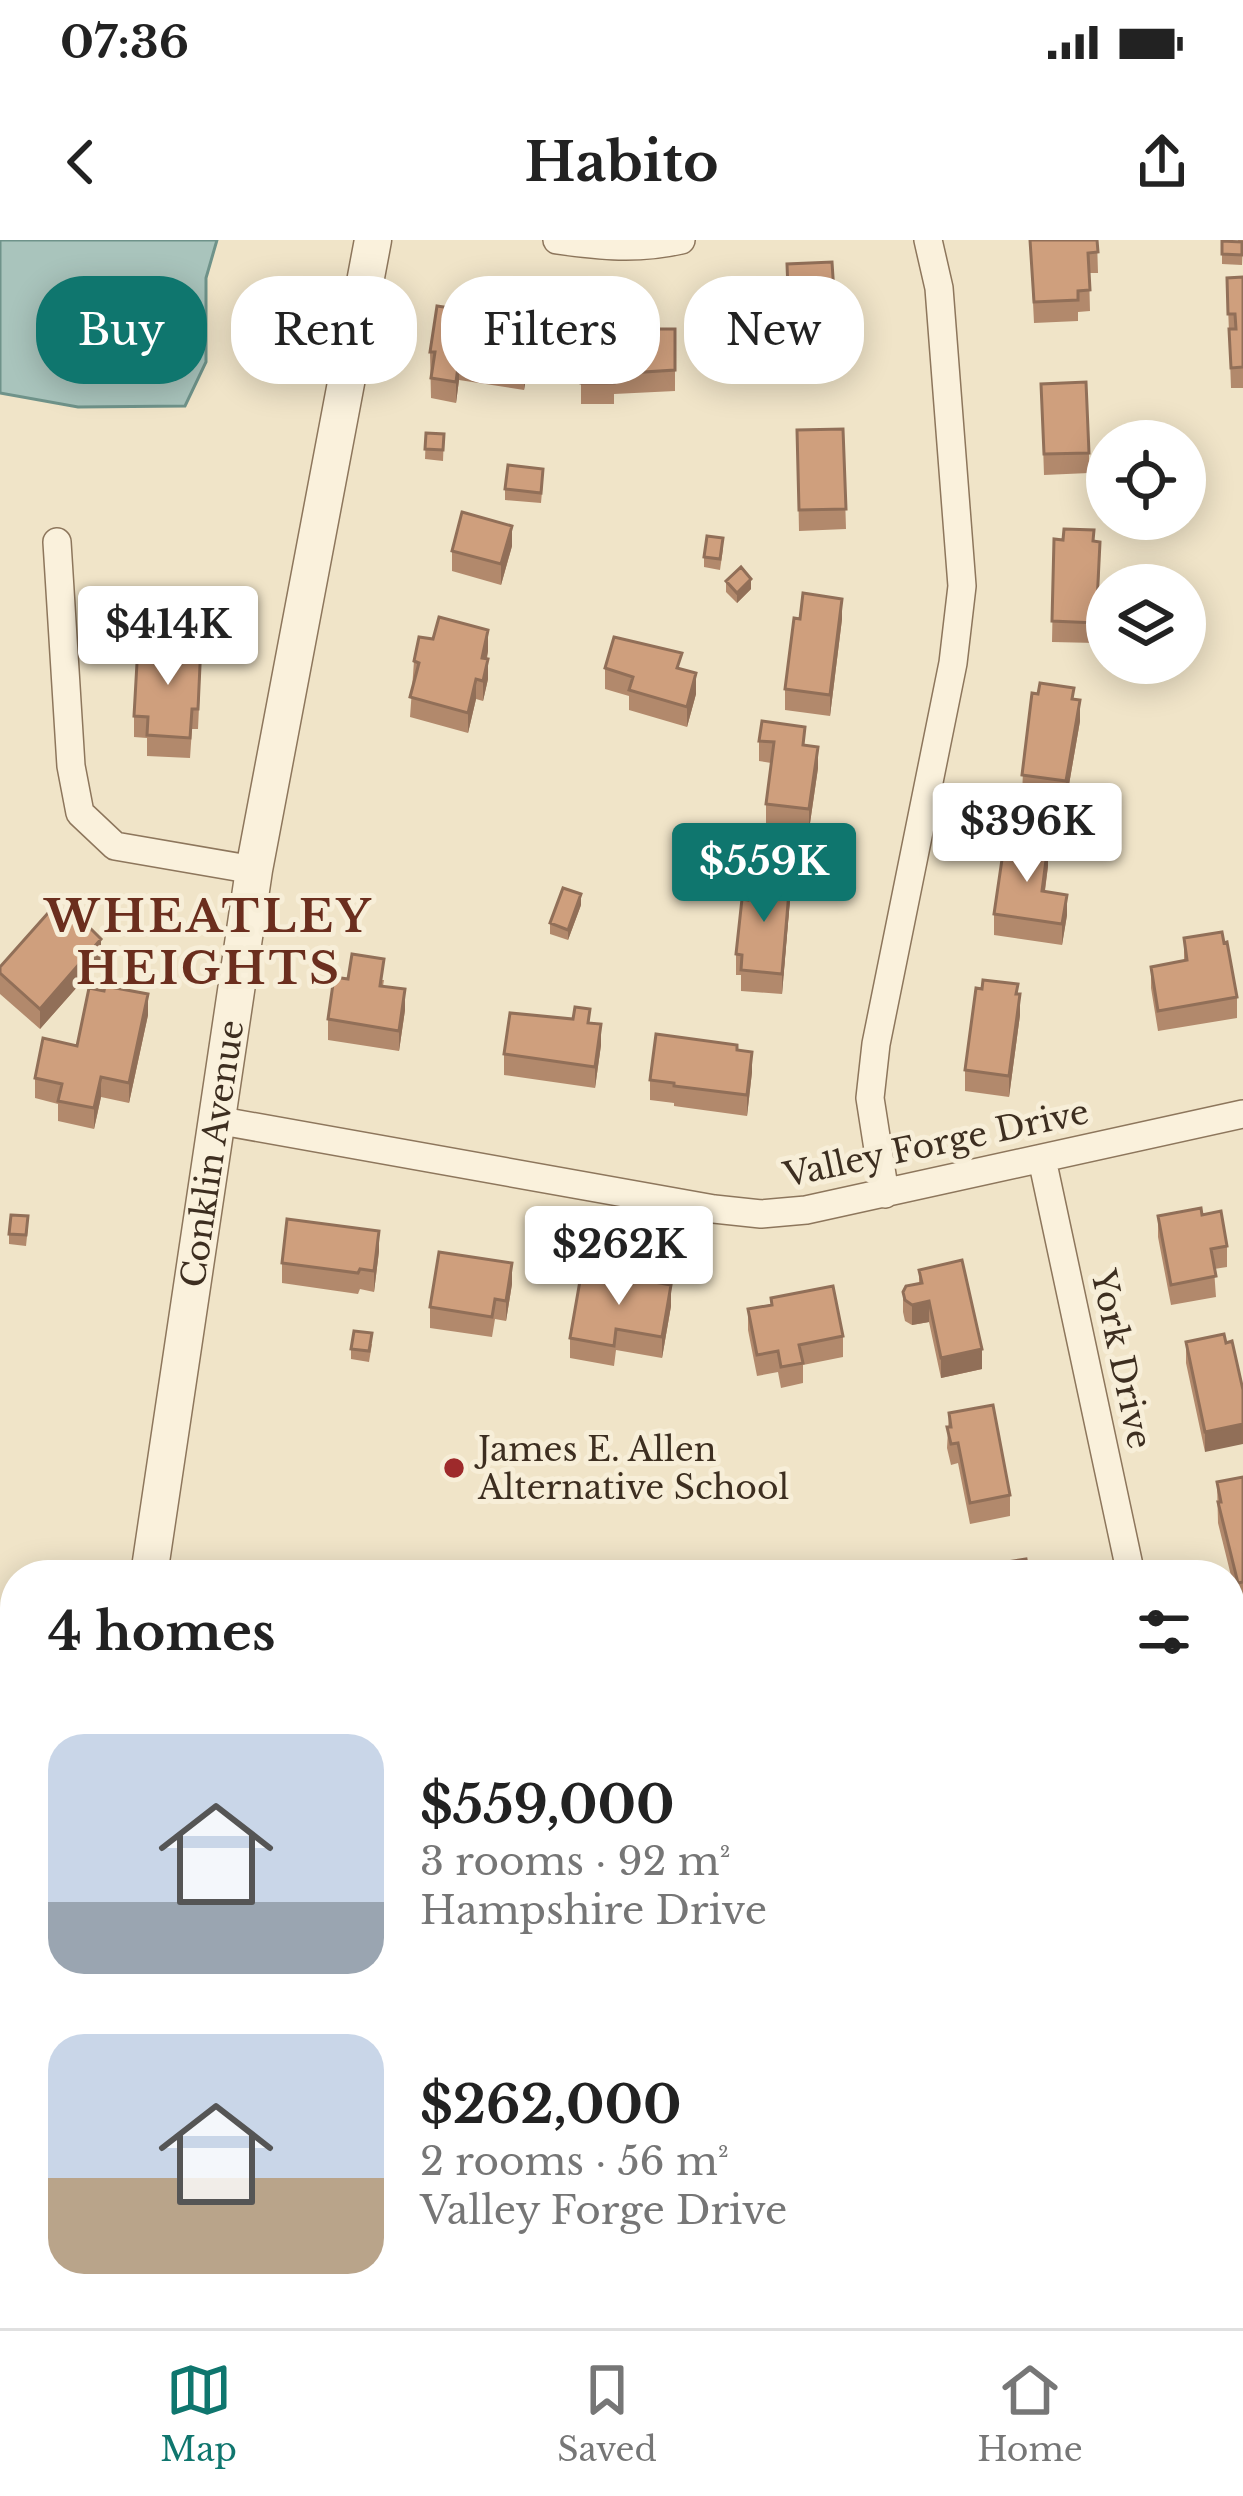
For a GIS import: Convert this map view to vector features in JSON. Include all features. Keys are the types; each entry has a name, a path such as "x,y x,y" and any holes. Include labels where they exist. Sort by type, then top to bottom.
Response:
{"street":[{"name":"Conklin Avenue","path":"151,1560 254,870 373,240"},
{"path":"557,240 606,248 681,240"},
{"path":"886,1194 870,1098 874,1062 953,663 962,586 939,288 928,240"},
{"path":"57,542 70,766 80,813 115,847 254,870"},
{"name":"Valley Forge Drive","path":"216,1120 761,1214 886,1194 1243,1114"},
{"name":"York Drive","path":"1042,1159 1128,1560"}],"water":[{"path":"0,240 217,240 207,276 36,276 36,384 196,384 185,406 78,407 0,393"}],"building":[{"path":"1030,240 1097,240 1098,252 1088,253 1090,290 1078,291 1078,300 1034,302"},
{"path":"1222,241 1242,242 1242,255 1222,254"},
{"path":"832,262 833,276 787,276 787,264"},
{"path":"1243,277 1243,367 1231,368 1229,329 1236,329 1235,314 1228,314 1227,278"},
{"path":"437,306 441,307 441,380 431,378 435,352 430,352"},
{"path":"660,329 675,329 675,370 660,371"},
{"path":"1086,382 1086,453 1044,454 1041,384"},
{"path":"843,429 846,509 799,510 797,430"},
{"path":"426,433 444,434 443,450 425,449"},
{"path":"508,465 543,469 541,493 505,489"},
{"path":"462,512 512,526 501,564 452,551"},
{"path":"1064,529 1086,530 1086,540 1100,542 1099,564 1086,564 1086,623 1052,621 1054,539 1063,540"},
{"path":"707,536 723,538 720,559 704,557"},
{"path":"741,567 751,579 737,593 726,581"},
{"path":"803,593 842,599 830,695 785,689 794,618 800,619"},
{"path":"439,617 488,630 483,681 476,679 468,713 410,697 419,663 414,661 419,637 433,639"},
{"path":"614,637 682,653 677,668 696,673 687,707 629,690 633,677 605,668"},
{"path":"178,641 201,643 198,709 192,709 190,738 147,735 148,717 134,716 138,645 178,647"},
{"path":"1040,683 1074,688 1072,699 1080,700 1066,781 1022,775 1032,693 1038,694"},
{"path":"762,721 805,727 803,745 818,747 809,809 766,804 774,742 759,741"},
{"path":"1005,839 1048,845 1042,891 1067,895 1062,924 994,914"},
{"path":"750,876 790,880 782,974 741,970 742,955 736,954 742,899 748,900"},
{"path":"563,888 581,894 568,930 550,923"},
{"path":"56,904 66,912 70,908 101,939 40,1009 0,973 0,967"},
{"path":"1222,932 1237,997 1158,1011 1151,967 1187,960 1184,938"},
{"path":"352,954 384,959 380,986 405,989 399,1031 328,1019 334,977 348,979"},
{"path":"983,980 1018,984 1009,1076 965,1070 976,988 982,989"},
{"path":"105,986 148,994 129,1083 101,1077 94,1108 58,1101 62,1084 35,1078 43,1038 77,1046 89,988 104,991"},
{"path":"575,1007 590,1009 588,1023 601,1024 595,1067 504,1054 510,1013 573,1019"},
{"path":"656,1034 737,1045 737,1050 752,1052 747,1095 650,1080"},
{"path":"1201,1208 1202,1215 1221,1211 1227,1246 1211,1249 1216,1276 1171,1285 1158,1216"},
{"path":"11,1215 28,1216 26,1235 9,1234"},
{"path":"287,1219 379,1231 374,1271 282,1263"},
{"path":"439,1252 512,1263 506,1301 495,1299 492,1317 430,1307"},
{"path":"962,1260 982,1349 941,1358 929,1301 912,1305 903,1292 906,1286 922,1283 919,1270"},
{"path":"610,1274 671,1285 662,1337 616,1329 614,1346 570,1338 581,1275 609,1280"},
{"path":"833,1286 843,1336 799,1345 803,1363 781,1367 778,1351 757,1355 748,1309 772,1305 771,1298"},
{"path":"354,1331 372,1333 369,1351 351,1349"},
{"path":"1224,1334 1226,1343 1232,1341 1243,1390 1243,1424 1205,1432 1186,1342"},
{"path":"993,1405 1010,1495 970,1503 958,1443 951,1444 947,1427 951,1427 949,1413"},
{"path":"1243,1477 1243,1560 1232,1560 1217,1482"}],"place":[{"name":"James E. Allen Alternative School","path":"454,1468"}],"district":[{"name":"WHEATLEY HEIGHTS","path":"209,942"}]}
